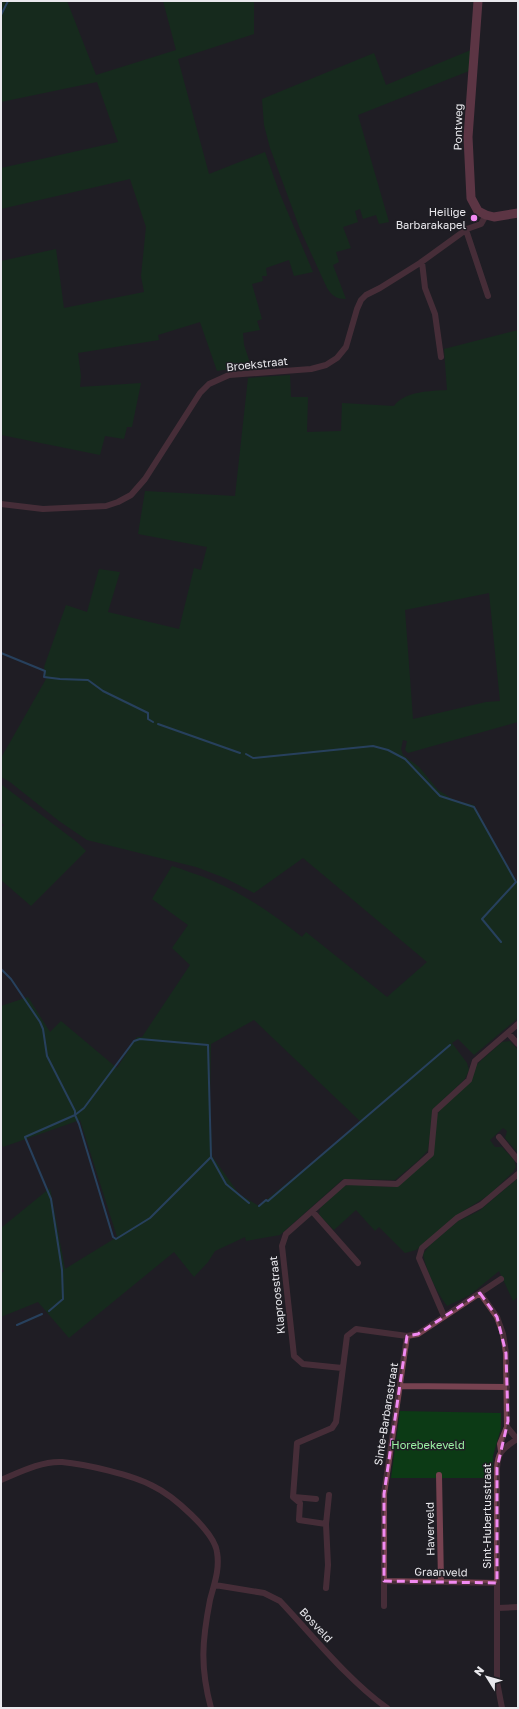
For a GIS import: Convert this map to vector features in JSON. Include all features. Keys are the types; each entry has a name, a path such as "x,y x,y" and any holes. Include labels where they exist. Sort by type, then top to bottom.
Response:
{"street":[{"name":"Pontweg","path":"478,1 468,137 470,198 478,211 486,216"},
{"path":"486,216 494,217 518,213"},
{"name":"Broekstraat","path":"1,504 43,509 78,508 106,506 131,495 145,480 200,393 209,384 229,375 311,369 326,365 337,358 346,347 357,309 361,300 366,295 422,262 466,230 481,224 486,216"},
{"path":"466,230 488,296"},
{"path":"422,262 425,288 436,314 441,357"},
{"name":"Klaproosstraat","path":"342,1368 303,1364 294,1356 282,1246 286,1234 345,1182 397,1184 431,1154 435,1111 469,1080 475,1061 518,1024"},
{"path":"508,1033 518,1044"},
{"path":"499,1137 518,1160"},
{"path":"444,1316 419,1258 419,1253 422,1248 457,1218 481,1205 518,1174"},
{"path":"312,1211 358,1263"},
{"path":"293,1497 297,1443 332,1428 336,1422 347,1336 356,1329 407,1336 418,1334 501,1279"},
{"name":"Sint-Hubertusstraat","path":"480,1293 497,1317 503,1334 506,1353 507,1427 500,1444 501,1451"},
{"name":"Sinte-Barbarastraat","path":"384,1606 384,1494 401,1386 407,1336"},
{"path":"401,1386 507,1387"},
{"name":"Sint-Hubertusstraat","path":"502,1708 497,1682 498,1608 496,1468 497,1458 501,1451 517,1439 507,1427"},
{"path":"1,1480 36,1466 61,1462 104,1470 153,1486 192,1516 208,1534 217,1551 218,1567 210,1604 202,1656 204,1684 211,1708"},
{"name":"Haverveld","path":"439,1475 441,1582"},
{"path":"326,1588 328,1564 326,1524 329,1495"},
{"path":"293,1497 316,1499"},
{"path":"293,1497 300,1503 299,1520 326,1524"},
{"name":"Graanveld","path":"384,1581 497,1583"},
{"name":"Bosveld","path":"215,1586 264,1593 273,1596 280,1601 375,1700 387,1708"},
{"path":"498,1608 518,1608"}],"highlighted area":[{"path":"480,1293 497,1317 506,1353 508,1421 497,1468 497,1583 384,1581 384,1494 407,1336 418,1334"}],"green space":[{"path":"1,1 67,1 96,75 176,50 163,1 254,1 254,34 178,59 209,174 265,152 280,194 313,272 294,276 289,260 266,268 267,276 262,276 263,281 252,284 262,319 257,321 260,330 243,333 244,345 251,366 217,371 200,322 158,335 159,340 78,353 81,376 80,387 141,383 132,427 127,427 124,439 105,436 100,455 1,435 1,261 56,249 64,308 144,292 141,276 146,227 130,179 1,209 1,168 118,142 97,82 1,102"},
{"path":"471,50 469,71 358,115 389,222 379,224 376,215 363,219 360,209 355,211 358,222 343,227 351,248 336,252 339,262 333,265 346,299 335,296 327,288 300,229 270,148 264,125 262,99 374,53 386,85"},
{"path":"518,330 518,722 408,753 405,750 407,741 403,740 401,749 403,755 419,767 438,790 454,800 474,805 518,884 518,1018 474,1055 458,1039 452,1043 467,1063 469,1070 465,1079 433,1109 428,1150 419,1160 395,1180 343,1179 280,1235 246,1241 245,1237 215,1251 208,1262 194,1277 174,1252 69,1338 38,1302 1,1317 1,1273 4,1271 1,1269 1,1228 50,1188 65,1269 117,1237 80,1120 3,1147 1,1142 1,1006 28,997 50,1032 61,1021 117,1068 137,1037 142,1037 190,965 172,948 188,925 152,899 172,866 208,879 248,899 270,913 302,937 306,932 387,997 427,962 303,858 254,893 225,878 196,867 87,840 59,821 10,782 1,777 1,758 46,679 44,667 66,605 87,612 99,569 120,572 108,612 179,629 194,568 201,570 207,547 138,534 145,491 235,496 248,378 290,375 291,397 308,397 307,432 341,431 342,403 394,406 405,397 411,395 447,390 444,349","holes":["489,593 500,701 486,702 413,719 405,610","254,1020 361,1122 259,1206 239,1194 212,1156 210,1096 211,1044"]},
{"path":"1,784 78,843 86,851 31,906 1,880 1,828 4,825 1,823"},
{"path":"510,1041 518,1050 518,1153 505,1138 507,1131 503,1128 490,1140 495,1147 502,1147 514,1160 516,1167 513,1172 489,1195 454,1217 416,1250 405,1253 379,1227 375,1231 356,1210 334,1230 319,1215 320,1208 344,1186 355,1184 389,1187 398,1186 430,1157 437,1115 442,1107 470,1082 476,1065 502,1042"},
{"path":"518,1178 518,1297 513,1301 499,1271 470,1295 447,1306 432,1282 423,1254 430,1245 458,1221 479,1211"},
{"name":"Horebekeveld","path":"400,1411 501,1413 501,1428 493,1456 492,1478 391,1478"}],"waterway":[{"path":"1,15 8,1"},
{"path":"1,653 45,671 44,677 88,680 103,691 148,713 148,719 153,722"},
{"path":"158,724 240,753"},
{"path":"246,754 253,758 373,746 388,750 405,759 440,796 474,807 516,882 482,919 501,942"},
{"path":"1,969 11,979 40,1022 43,1029 47,1056 75,1111 113,1237 116,1239 150,1218 211,1157 226,1184 249,1203"},
{"path":"49,1311 63,1299 62,1270 51,1199 25,1137 75,1115 84,1108 134,1041 140,1039 208,1045 211,1157"},
{"path":"259,1206 266,1200 268,1201 450,1045"},
{"path":"17,1325 42,1314"}],"place":[{"name":"Heilige Barbarakapel","path":"474,218"}]}
